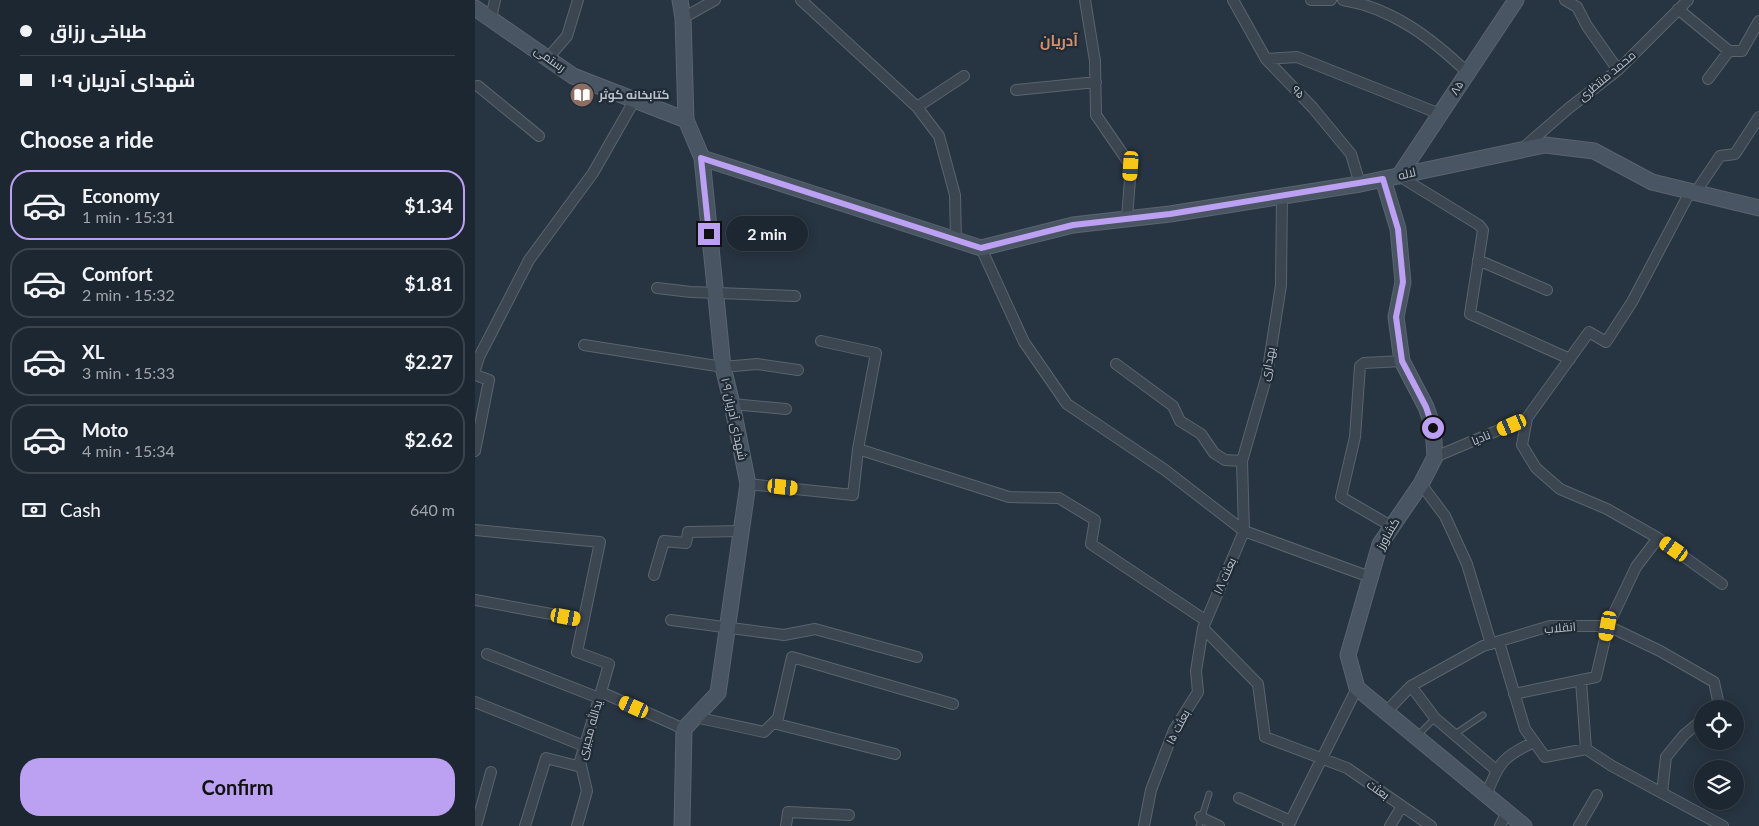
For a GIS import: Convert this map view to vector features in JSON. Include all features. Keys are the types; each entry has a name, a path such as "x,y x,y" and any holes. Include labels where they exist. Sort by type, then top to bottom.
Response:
{"street":[{"path":"491,18 495,0"},
{"path":"548,58 567,36 578,0"},
{"name":"شهدای آدریان ۱۰۹","path":"680,0 683,18 687,120 701,158 723,367 748,484 718,693 684,729"},
{"path":"683,18 715,0"},
{"path":"801,0 917,107 939,136 955,195 956,240"},
{"path":"1085,0 1095,61 1096,115 1131,166 1127,218"},
{"name":"۹۵","path":"1233,0 1267,59 1313,108 1351,154 1360,184"},
{"path":"1311,0 1331,0"},
{"path":"1343,0 1366,4 1391,14 1442,48 1467,72"},
{"name":"۸۵","path":"1399,176 1516,0"},
{"path":"1565,0 1580,4 1587,26 1618,70"},
{"name":"محمد منتظری","path":"1523,149 1569,108 1618,70 1688,0"},
{"name":"رستمی","path":"475,8 573,76 687,120"},
{"path":"1678,9 1729,51 1741,51 1755,36 1759,21"},
{"path":"1708,79 1729,51"},
{"path":"1267,59 1297,57 1440,114"},
{"path":"917,107 964,76"},
{"path":"1016,90 1096,82"},
{"path":"476,88 539,136"},
{"path":"475,451 489,380 475,369 529,260 593,173 634,101"},
{"path":"1722,584 1658,538 1607,509 1559,489 1536,468 1522,445 1527,418 1543,394 1589,332 1606,342 1632,302 1693,192 1720,156 1735,154 1759,117"},
{"name":"لاله","path":"981,248 1073,225 1360,184 1545,145 1595,150 1653,182 1759,208"},
{"path":"701,158 981,248 1024,342 1067,404 1165,470 1244,531 1370,577"},
{"path":"1399,176 1479,225 1483,230 1470,314 1570,359"},
{"path":"1383,179 1398,229 1403,282 1396,317 1402,361 1426,407 1433,428 1435,458"},
{"name":"بهداری","path":"1244,531 1242,461 1267,376 1281,285 1282,195"},
{"path":"1478,260 1547,290"},
{"path":"657,288 691,292 715,291 795,296"},
{"path":"748,484 853,495 858,449 875,354 821,341"},
{"path":"584,346 723,367 757,364 798,370"},
{"path":"1391,526 1341,497 1355,437 1360,366 1363,363 1402,361"},
{"path":"1116,364 1173,406 1180,421 1201,434 1214,453 1225,460 1242,461"},
{"path":"732,404 786,409"},
{"name":"نادیا","path":"1435,458 1527,418"},
{"path":"858,449 1009,497 1059,498 1095,520 1091,544 1204,624"},
{"name":"کشاورز","path":"1357,688 1348,656 1380,544 1421,484 1435,458"},
{"path":"1421,484 1445,516 1467,564 1525,729 1545,757 1586,749 1612,766 1662,792 1709,823 1723,826"},
{"path":"475,530 600,542 577,652 609,664 600,695 487,654"},
{"path":"654,575 664,541 685,543 688,532 741,531"},
{"name":"بعثت ۱۸","path":"1204,624 1244,531"},
{"path":"1514,694 1596,678 1608,626 1636,567 1658,538"},
{"path":"475,600 584,620"},
{"path":"671,620 784,635 815,630 917,657"},
{"name":"بعثت","path":"1204,624 1258,684 1265,737 1347,768 1431,826"},
{"name":"بعثت ۱۵","path":"1144,826 1151,790 1174,730 1198,692 1196,671 1204,624"},
{"name":"انقلاب","path":"1386,712 1411,686 1495,643 1550,626 1608,626 1660,651 1714,682 1718,700"},
{"path":"695,717 764,732 777,718 792,658 953,704"},
{"path":"1581,682 1586,749"},
{"path":"1411,686 1435,718 1496,770"},
{"path":"1239,798 1290,823 1357,688 1524,826"},
{"name":"یدالله مجیری","path":"577,826 587,791 580,761 600,695 684,729"},
{"path":"475,702 584,746"},
{"path":"773,723 895,754"},
{"path":"1662,792 1666,757 1684,735 1694,727"},
{"path":"682,826 684,729"},
{"path":"1486,795 1496,770 1507,755 1534,742"},
{"path":"525,826 546,758 581,767"},
{"path":"476,826 491,772"},
{"path":"1579,826 1597,795"},
{"path":"1390,826 1402,806"},
{"path":"786,826 787,812 849,815"},
{"path":"1499,826 1507,812"},
{"path":"1200,822 1219,826"}],"lane":[{"path":"1455,734 1483,715"},
{"path":"1416,737 1435,718"},
{"path":"1200,822 1209,794"}],"place":[{"name":"کتابخانه کوثر","path":"582,95"}],"district":[{"name":"آدریان","path":"1059,41"}],"route":[{"path":"709,234 701,158 981,248 1073,225 1170,214 1383,179 1398,229 1403,282 1396,317 1402,361 1426,407 1433,428"}]}
